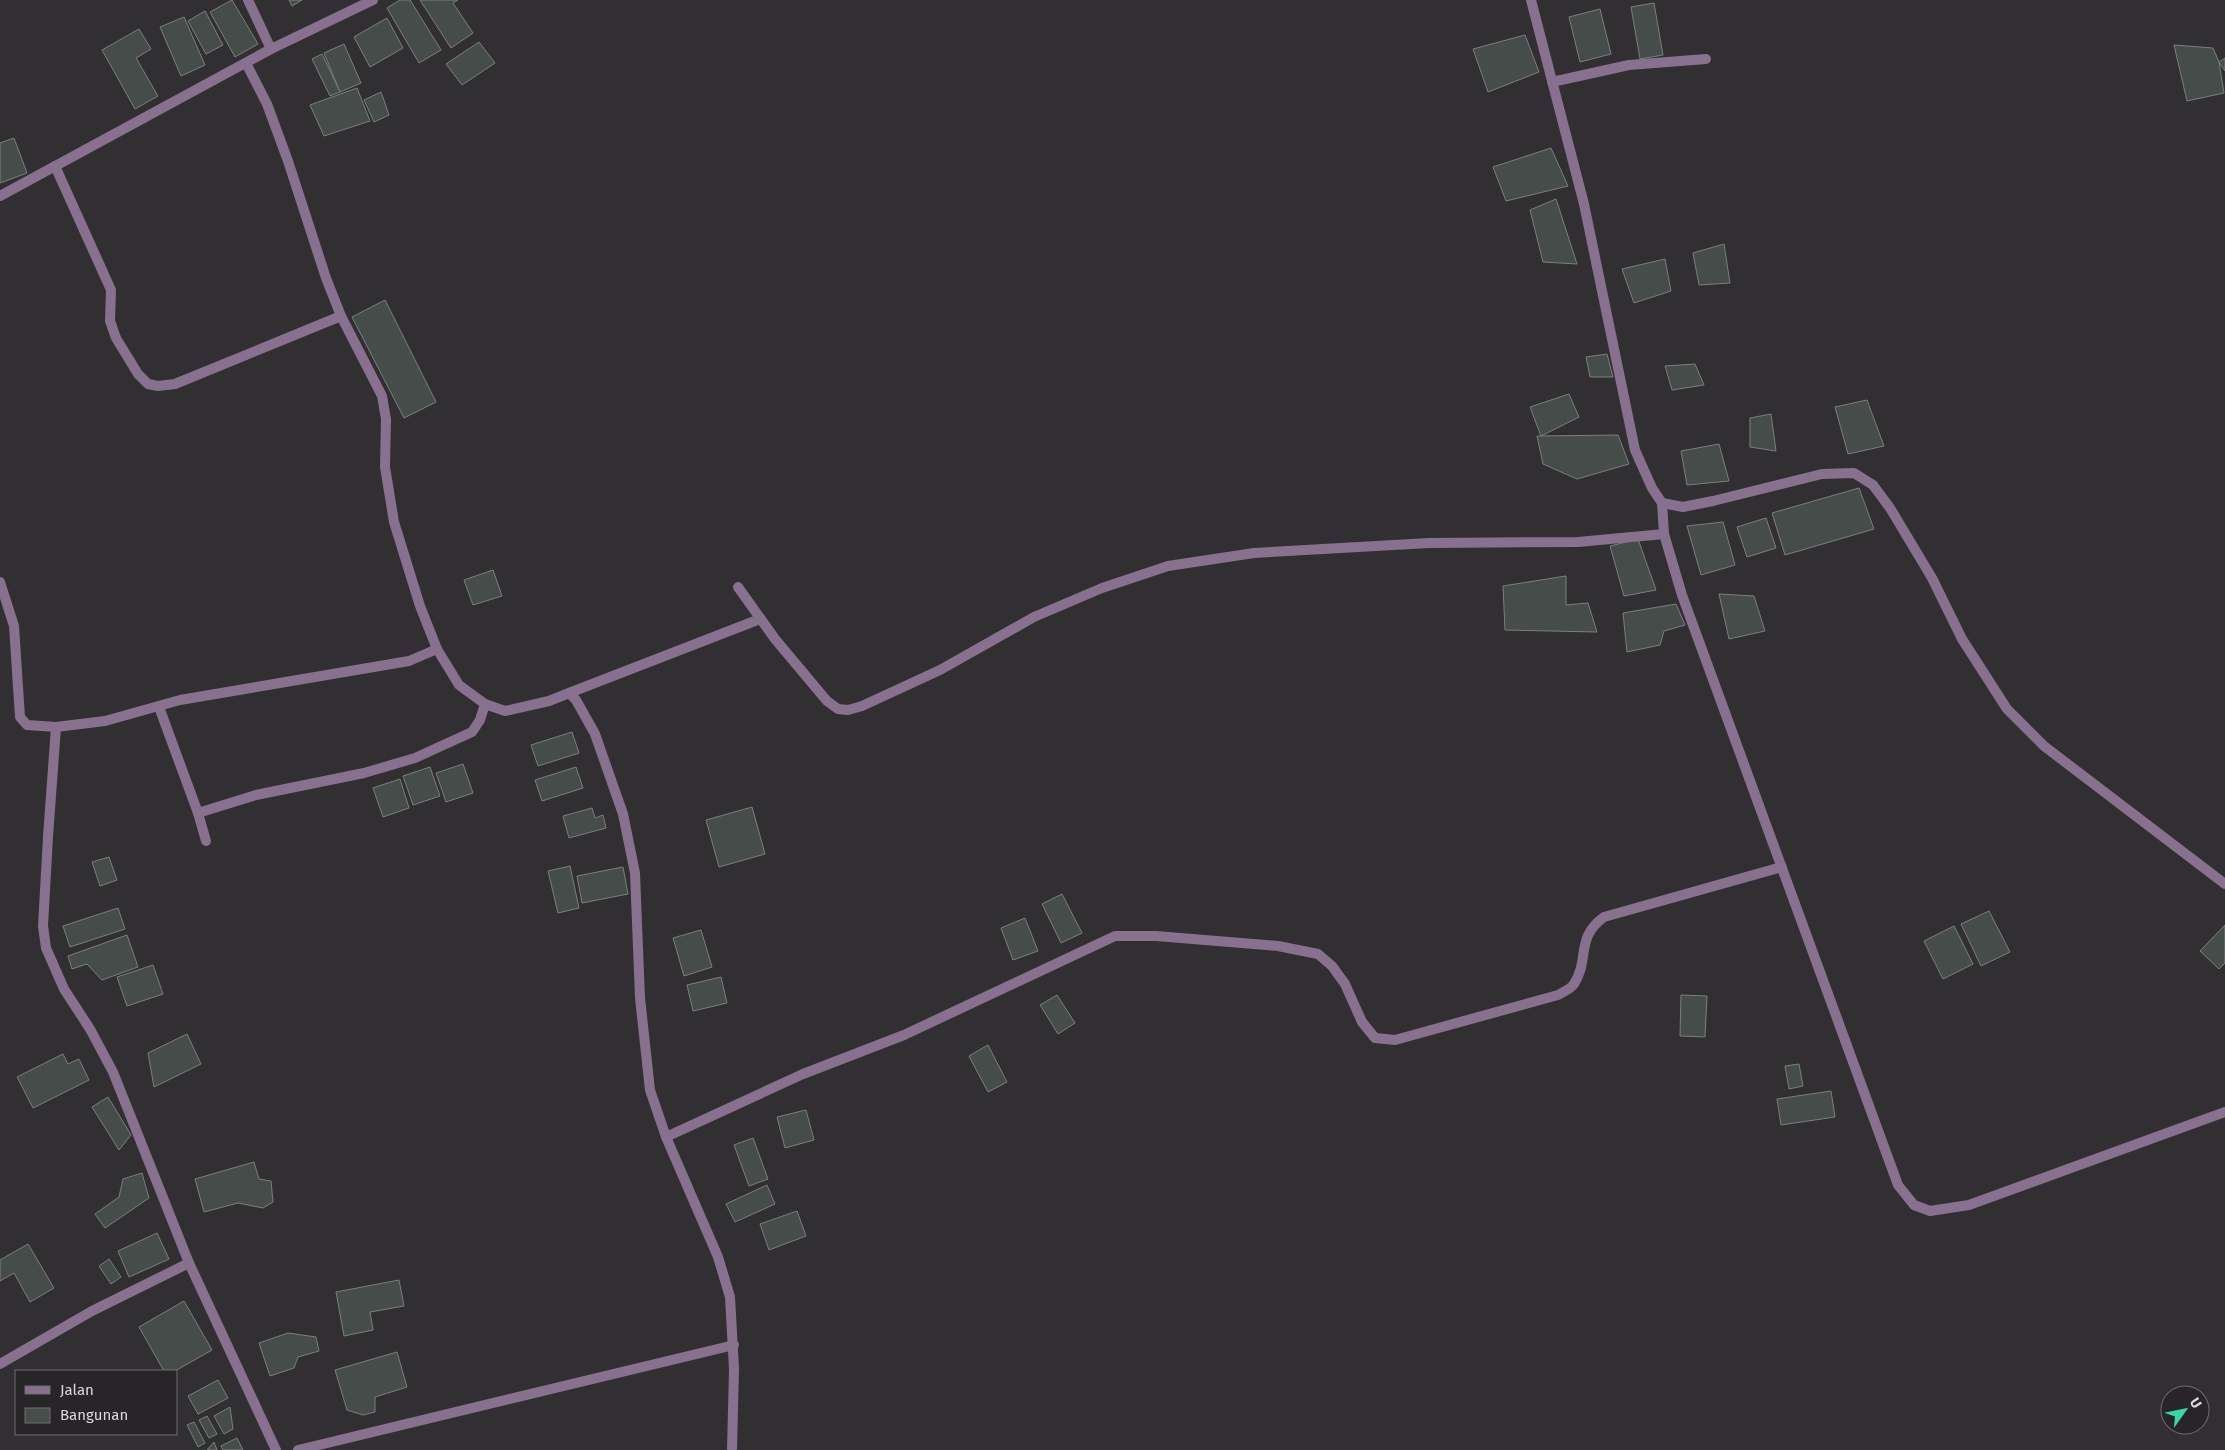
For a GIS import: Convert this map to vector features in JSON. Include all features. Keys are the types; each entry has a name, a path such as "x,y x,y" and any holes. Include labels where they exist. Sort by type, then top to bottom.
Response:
{"street":[{"path":"248,0 271,49"},
{"path":"0,196 271,49 373,0"},
{"path":"1531,0 1584,204 1635,450 1652,488 1662,503 1664,534 1682,595 1898,1186 1914,1204 1930,1211 1969,1205 2225,1112"},
{"path":"1552,82 1629,65 1706,59"},
{"path":"246,63 266,104 288,161 326,278 341,316 382,396 386,418 385,467 394,522 432,652 459,685 484,707 505,711 548,701 760,619"},
{"path":"55,166 111,290 110,321 116,338 138,374 148,384 158,386 175,384 341,316"},
{"path":"1662,503 1683,506 1713,502 1822,474 1854,473 1873,485 1890,508 1932,578 1962,638 2007,709 2044,746 2225,884"},
{"path":"738,587 775,640 827,701 838,709 848,710 862,706 940,670 1034,617 1102,588 1168,566 1254,552 1429,543 1578,542 1664,534"},
{"path":"0,582 14,626 20,717 27,725 56,727 105,721 180,700 409,660 432,652"},
{"path":"570,693 595,734 623,814 635,873 640,998 650,1090 666,1137 718,1258 730,1297 734,1345 732,1450"},
{"path":"159,707 198,813 206,842"},
{"path":"198,813 256,794 354,775 415,758 472,732 480,720 484,707"},
{"path":"56,727 43,926 46,948 64,989 90,1029 112,1072 189,1263 276,1450"},
{"path":"666,1137 803,1074 904,1035 1115,936 1156,936 1278,946 1318,954 1332,966 1345,984 1362,1022 1375,1038 1395,1040 1558,996 1573,985 1580,968 1586,938 1594,924 1604,917 1782,868"},
{"path":"0,1364 92,1311 189,1263"},
{"path":"298,1450 734,1345"}],"building":[{"path":"232,0 258,44 235,57 210,12"},
{"path":"289,0 302,0 292,6"},
{"path":"400,0 410,0 441,50 419,63 387,8"},
{"path":"420,0 458,0 453,3 473,33 451,48"},
{"path":"1654,3 1663,55 1640,59 1631,7"},
{"path":"1600,9 1611,54 1580,62 1569,17"},
{"path":"205,11 223,45 206,54 188,21"},
{"path":"184,17 205,65 181,76 160,27"},
{"path":"387,18 403,48 370,67 354,37"},
{"path":"139,29 151,49 136,58 158,96 135,109 102,50"},
{"path":"1525,35 1539,72 1488,92 1473,49"},
{"path":"479,42 495,63 462,85 446,64"},
{"path":"344,44 361,83 340,92 324,53"},
{"path":"2174,45 2213,48 2219,62 2224,93 2187,101"},
{"path":"322,54 340,92 330,96 312,59"},
{"path":"2225,58 2225,71 2219,62"},
{"path":"357,88 370,121 324,136 310,105"},
{"path":"381,92 389,115 374,122 364,100"},
{"path":"14,138 27,173 0,183 0,143"},
{"path":"1551,148 1568,186 1506,201 1493,167"},
{"path":"1556,199 1577,264 1543,262 1530,210"},
{"path":"1724,244 1730,283 1699,285 1693,253"},
{"path":"1665,259 1671,291 1634,303 1622,269"},
{"path":"385,300 436,402 404,418 352,317"},
{"path":"1607,354 1613,377 1590,377 1586,357"},
{"path":"1695,364 1704,385 1672,390 1665,366"},
{"path":"1569,394 1579,417 1541,436 1530,407"},
{"path":"1867,400 1884,446 1848,454 1835,407"},
{"path":"1771,414 1776,451 1750,447 1750,418"},
{"path":"1618,435 1629,464 1577,479 1543,464 1537,436"},
{"path":"1719,444 1729,481 1687,485 1681,451"},
{"path":"1859,488 1874,529 1785,555 1772,513"},
{"path":"1766,518 1776,548 1747,557 1737,527"},
{"path":"1723,522 1735,565 1701,575 1687,526"},
{"path":"1638,539 1656,590 1624,596 1610,546"},
{"path":"493,570 502,596 473,605 464,580"},
{"path":"1566,576 1566,605 1588,603 1597,632 1505,630 1503,586"},
{"path":"1719,594 1754,596 1765,631 1729,639"},
{"path":"1676,604 1685,625 1664,631 1660,645 1627,652 1623,613"},
{"path":"572,732 579,753 538,766 531,745"},
{"path":"463,764 473,793 446,802 436,773"},
{"path":"430,767 440,796 413,805 403,776"},
{"path":"576,767 583,788 542,801 535,780"},
{"path":"400,779 409,808 383,817 373,788"},
{"path":"752,807 765,854 719,867 706,820"},
{"path":"592,808 595,818 603,815 606,828 569,838 563,816"},
{"path":"109,857 117,880 100,886 92,862"},
{"path":"570,866 579,908 558,913 548,871"},
{"path":"623,867 628,894 582,903 577,876"},
{"path":"1062,894 1082,933 1061,943 1042,904"},
{"path":"118,908 125,929 70,947 63,926"},
{"path":"1989,911 2010,952 1981,966 1961,924"},
{"path":"1025,918 1038,951 1013,960 1001,928"},
{"path":"2225,925 2225,963 2219,969 2200,951"},
{"path":"1954,926 1973,964 1943,979 1924,941"},
{"path":"701,930 712,967 684,976 673,938"},
{"path":"127,935 138,967 102,980 87,964 72,969 68,956"},
{"path":"153,965 163,994 127,1006 117,977"},
{"path":"721,977 727,1003 693,1011 687,985"},
{"path":"1057,995 1075,1023 1058,1034 1040,1005"},
{"path":"1681,995 1707,996 1705,1037 1680,1036"},
{"path":"187,1034 201,1064 154,1087 148,1053"},
{"path":"988,1045 1007,1082 988,1092 969,1056"},
{"path":"63,1054 68,1064 79,1059 89,1080 33,1108 17,1077"},
{"path":"1799,1064 1803,1086 1789,1089 1785,1066"},
{"path":"1831,1091 1835,1117 1781,1125 1777,1099"},
{"path":"108,1097 131,1135 119,1150 92,1107"},
{"path":"806,1110 814,1140 785,1148 777,1117"},
{"path":"753,1138 768,1179 749,1186 734,1145"},
{"path":"254,1162 259,1179 271,1181 273,1202 263,1208 238,1203 204,1212 195,1179"},
{"path":"142,1173 149,1198 105,1228 95,1214 119,1197 123,1179"},
{"path":"767,1185 775,1204 735,1222 726,1204"},
{"path":"797,1211 806,1236 769,1250 760,1224"},
{"path":"157,1233 169,1259 129,1277 118,1251"},
{"path":"28,1244 54,1288 30,1302 14,1273 0,1281 0,1260"},
{"path":"109,1259 121,1277 111,1284 99,1266"},
{"path":"399,1280 404,1306 370,1312 373,1330 344,1336 336,1292"},
{"path":"184,1301 212,1350 177,1370 163,1370 139,1327"},
{"path":"288,1333 316,1337 319,1351 298,1357 294,1368 270,1376 259,1343"},
{"path":"397,1352 407,1387 375,1397 375,1412 363,1415 347,1410 335,1370"},
{"path":"218,1380 228,1398 198,1414 188,1396"},
{"path":"230,1407 233,1429 224,1434 214,1416"},
{"path":"207,1416 217,1434 209,1438 199,1420"},
{"path":"194,1422 205,1443 198,1447 187,1425"},
{"path":"237,1438 243,1450 223,1450 221,1446"},
{"path":"214,1442 217,1450 207,1450"}]}
